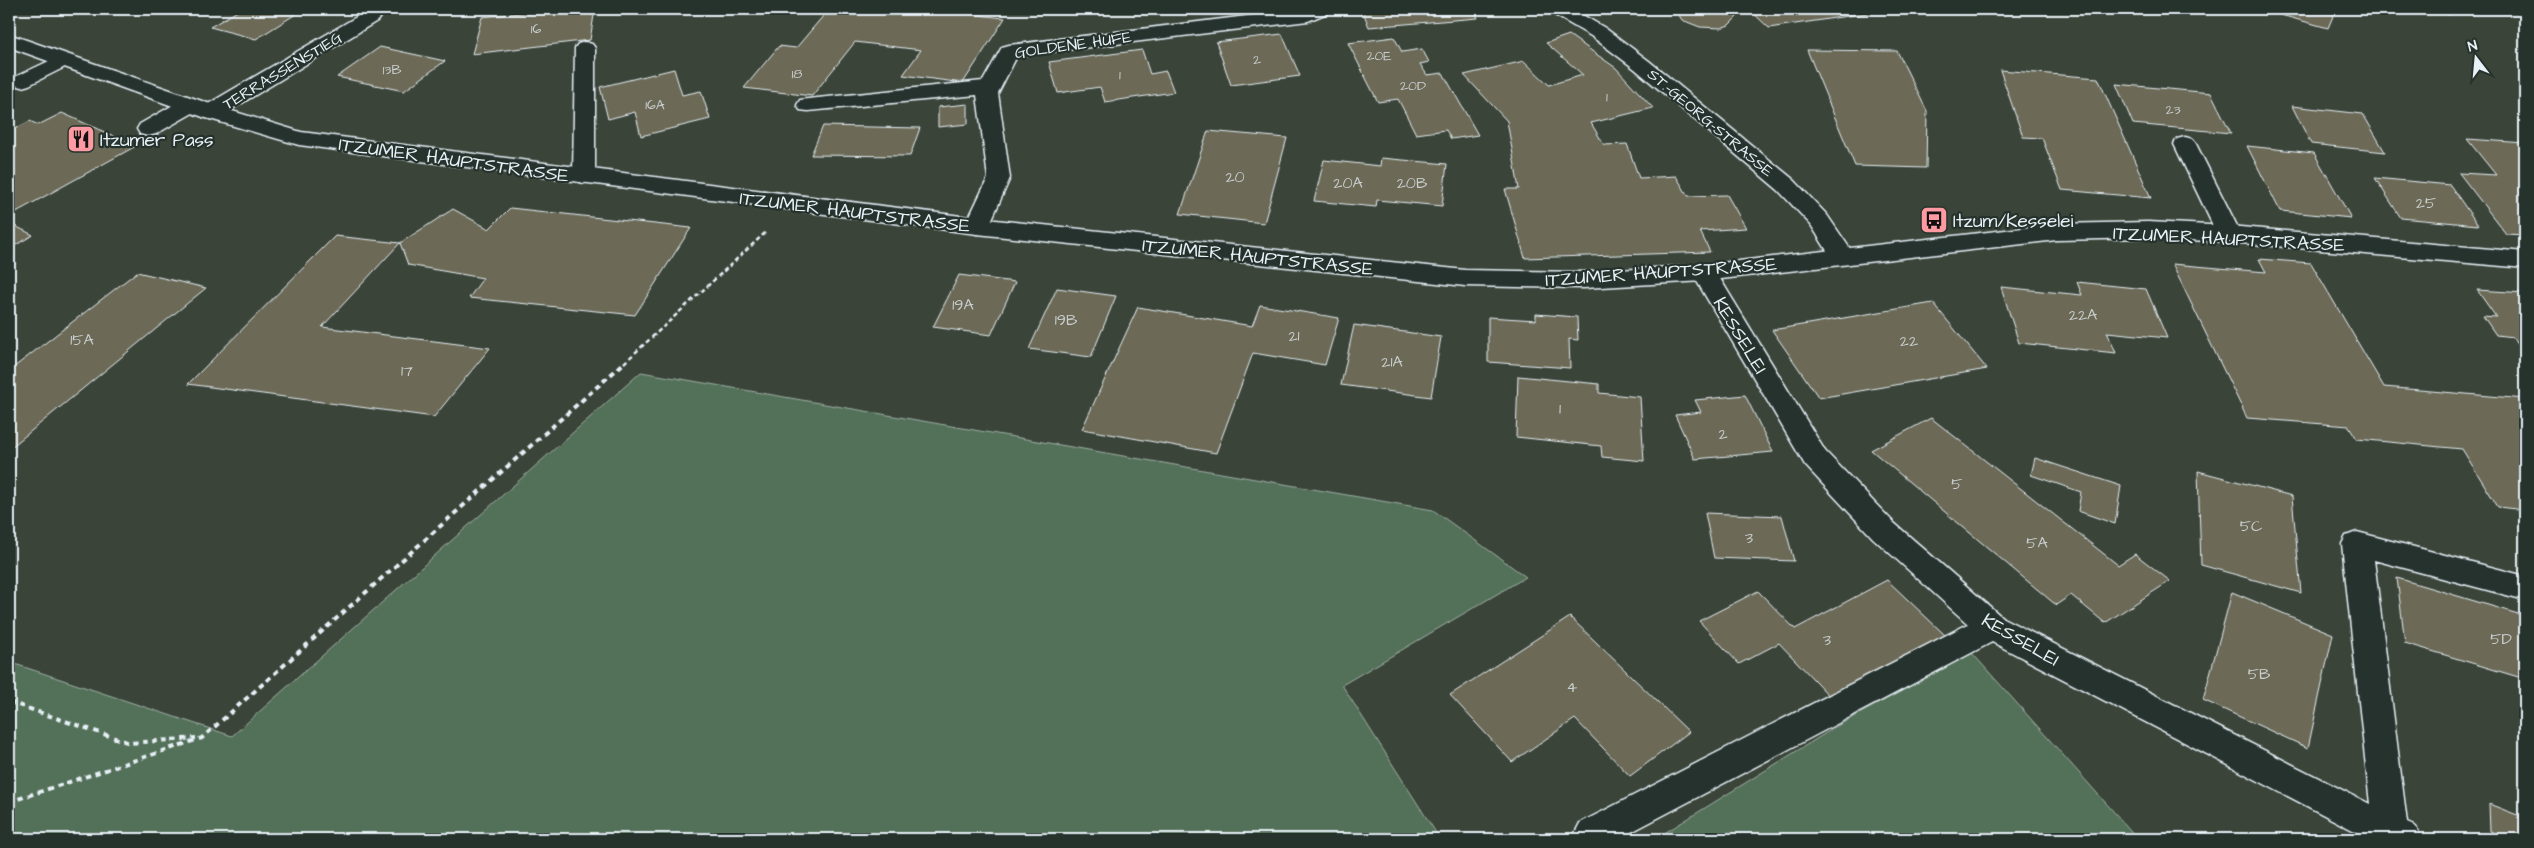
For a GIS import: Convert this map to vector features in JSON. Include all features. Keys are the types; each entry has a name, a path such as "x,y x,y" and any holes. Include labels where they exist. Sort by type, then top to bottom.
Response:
{"main road":[{"name":"TERRASSENSTIEG","path":"211,112 370,17 363,9"},
{"name":"GOLDENE HUFE","path":"977,226 999,178 987,93 1009,51 1308,16 1320,9"},
{"name":"ST.-GEORG-STRASSE","path":"1558,9 1598,32 1642,65 1786,185 1819,220 1843,256"},
{"name":"ITZUMER HAUPTSTRASSE","path":"9,40 190,105 299,138 977,226 1465,278 1584,280 1704,273 2057,232 2148,230 2230,234 2525,260"},
{"path":"584,176 585,48"},
{"path":"22,81 64,60"},
{"path":"808,105 990,87"},
{"path":"148,129 190,105"},
{"path":"2185,144 2230,234"},
{"name":"KESSELEI","path":"1704,273 1815,458 1883,530 1992,627 2397,836"},
{"path":"2397,836 2357,544 2525,588"},
{"path":"1592,835 1992,627"}],"path":[{"path":"9,802 202,738 637,351 796,204"},
{"path":"9,702 130,744 202,738"}],"green space":[{"path":"641,372 1433,510 1526,577 1342,685 1440,839 9,839 9,662 232,736"},
{"path":"1972,653 2138,839 1655,839 1837,726"}],"building":[{"path":"241,9 304,9 256,39 210,27"},
{"path":"540,9 595,9 590,40 472,54 482,17 539,11"},
{"path":"829,9 924,9 1005,18 963,83 903,75 921,50 855,42 812,96 744,88 779,46 796,48"},
{"path":"1362,9 1474,9 1478,18 1369,27"},
{"path":"1675,9 1734,9 1737,17 1729,25 1721,28 1700,27 1682,20"},
{"path":"1749,9 1894,9 1769,28"},
{"path":"2259,9 2336,9 2328,28"},
{"path":"2431,9 2453,9 2450,15"},
{"path":"1282,34 1300,76 1231,85 1216,42"},
{"path":"1569,35 1616,68 1653,108 1591,123 1604,145 1627,144 1639,178 1676,176 1688,196 1727,195 1746,228 1700,231 1710,252 1525,258 1505,189 1519,189 1507,121 1464,75 1524,61 1549,85 1583,75 1546,43"},
{"path":"1394,37 1402,52 1422,49 1429,62 1420,64 1427,75 1443,73 1478,135 1451,139 1446,130 1416,134 1398,99 1378,102 1348,43"},
{"path":"380,47 445,61 404,91 337,77"},
{"path":"1142,50 1150,74 1166,71 1174,92 1105,102 1100,87 1058,93 1049,62"},
{"path":"1807,50 1897,51 1927,111 1926,168 1855,166"},
{"path":"674,69 682,95 701,91 710,119 641,136 635,112 608,119 600,87"},
{"path":"2000,70 2098,78 2151,198 2062,190 2042,138 2023,137"},
{"path":"2116,84 2211,93 2231,133 2133,124"},
{"path":"968,104 968,124 938,127 938,107"},
{"path":"2292,106 2363,114 2385,152 2311,144"},
{"path":"62,113 136,146 9,216 9,132 30,121 38,125"},
{"path":"823,126 920,128 910,156 811,155"},
{"path":"1208,131 1287,138 1264,223 1180,214"},
{"path":"2467,139 2525,143 2525,182 2523,182 2525,184 2525,235 2506,234 2459,173 2496,175"},
{"path":"2247,146 2314,153 2351,218 2280,211"},
{"path":"1381,158 1447,164 1442,206 1377,200 1376,207 1314,201 1324,160 1380,166"},
{"path":"2375,178 2450,185 2478,225 2401,218"},
{"path":"510,208 691,228 635,315 469,298 483,278 408,265 400,243 453,209 489,229"},
{"path":"9,223 33,235 9,249"},
{"path":"335,236 400,243 322,327 490,348 434,417 188,384"},
{"path":"2259,259 2311,263 2384,387 2525,399 2525,510 2498,507 2462,449 2357,439 2349,426 2247,418 2172,264 2266,272"},
{"path":"137,272 206,288 9,449 9,371"},
{"path":"959,275 1015,282 991,335 933,327"},
{"path":"2077,282 2146,289 2167,338 2107,332 2116,353 2019,343 2001,287 2082,295"},
{"path":"1057,288 1116,296 1091,357 1029,349"},
{"path":"2477,290 2525,293 2525,355 2513,337 2496,335 2483,316 2496,317"},
{"path":"1933,303 1987,369 1819,398 1772,330"},
{"path":"1260,305 1339,318 1325,365 1253,353 1216,453 1082,429 1138,307 1252,326"},
{"path":"1536,314 1577,317 1578,340 1569,339 1570,368 1488,362 1488,317 1536,320"},
{"path":"1354,325 1441,337 1431,397 1341,385"},
{"path":"1518,376 1599,384 1599,393 1640,397 1644,461 1602,457 1601,446 1516,437"},
{"path":"1745,395 1773,452 1695,459 1675,415 1701,412 1695,400"},
{"path":"1931,418 2118,565 2135,554 2170,581 2105,623 2071,595 2056,605 1871,450"},
{"path":"2035,458 2121,486 2115,524 2078,511 2081,492 2031,475"},
{"path":"2198,471 2292,496 2301,593 2201,565"},
{"path":"1705,513 1782,516 1794,561 1714,558"},
{"path":"2397,578 2525,616 2525,679 2405,643"},
{"path":"1887,580 1946,636 1832,699 1779,643 1739,664 1699,621 1758,591 1795,629"},
{"path":"2232,592 2333,634 2308,748 2203,700"},
{"path":"1570,617 1689,732 1630,776 1575,719 1512,762 1450,695"},
{"path":"2489,804 2525,818 2525,839 2512,839 2490,831"}],"place":[{"name":"Itzumer Pass","path":"81,139"},
{"name":"Itzum/Kesselei","path":"1934,220"}]}
